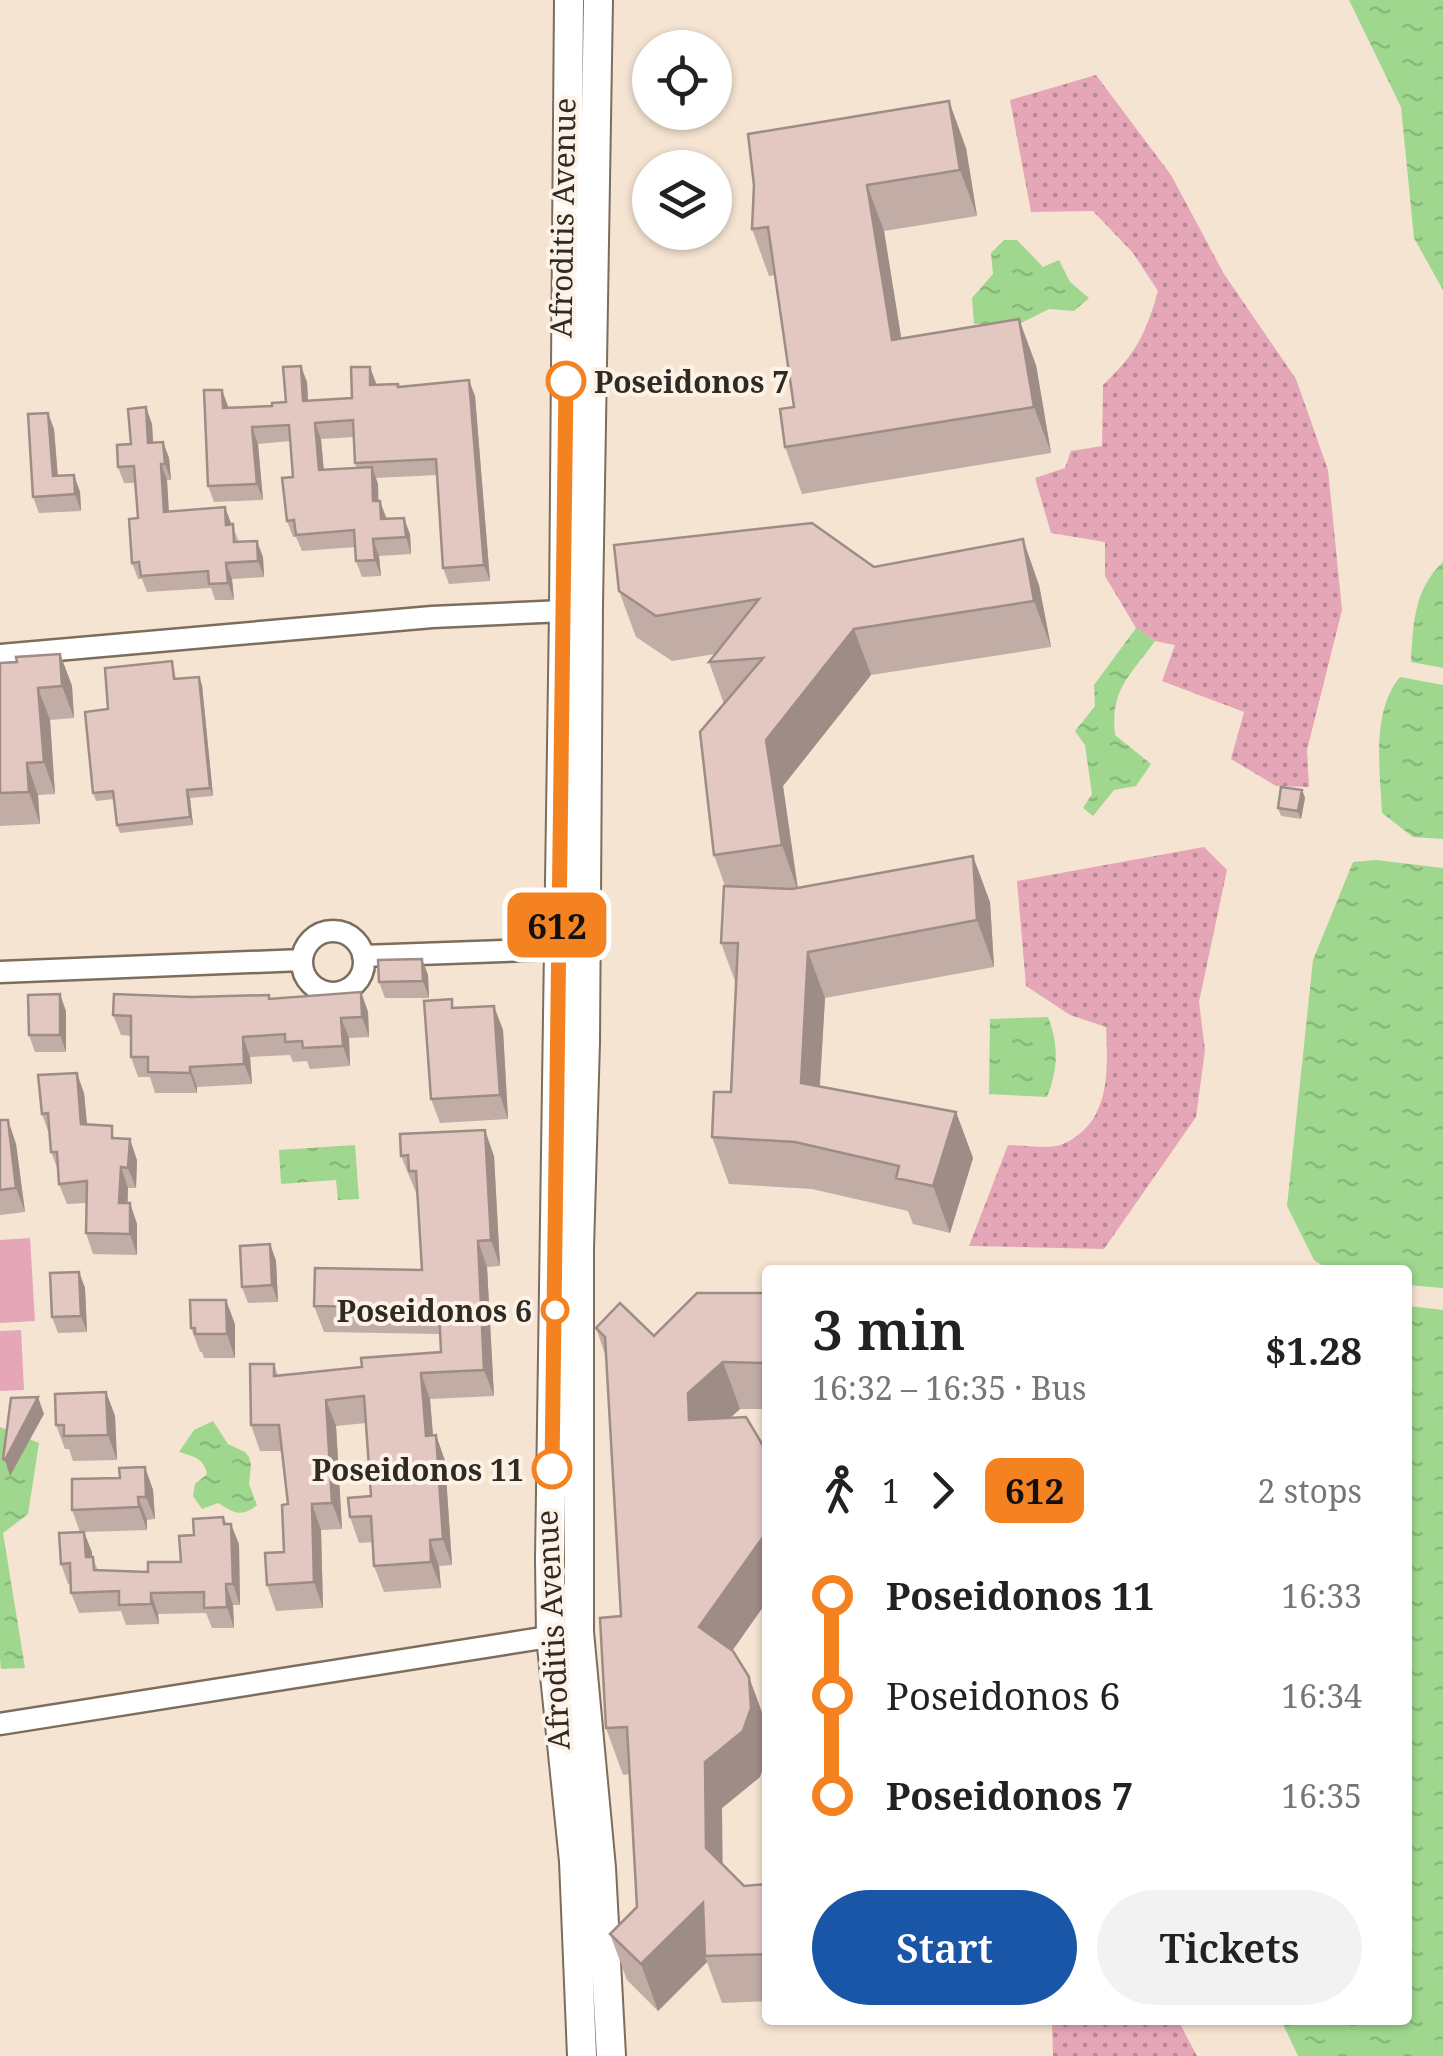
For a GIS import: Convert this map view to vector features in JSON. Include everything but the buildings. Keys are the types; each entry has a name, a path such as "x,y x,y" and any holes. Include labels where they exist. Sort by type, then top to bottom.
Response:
{"main road":[{"name":"Afroditis Avenue","path":"569,0 557,949 565,1634 582,2056"},
{"name":"Afroditis Avenue","path":"598,0 585,1042 565,1634 601,1868 611,2056"}],"street":[{"path":"0,655 432,617 564,611"},
{"path":"326,932 352,938 363,956 358,980 335,994 310,984 302,960 310,941 326,932"},
{"path":"363,956 557,949"},
{"path":"0,972 302,960"},
{"path":"0,1724 565,1634"}],"shaded area":[{"path":"1096,75 1171,175 1224,274 1296,379 1328,470 1342,610 1307,750 1309,787 1276,786 1231,759 1244,712 1162,681 1175,645 1155,641 1136,628 1105,576 1105,542 1051,533 1035,478 1065,468 1071,451 1102,446 1103,385 1138,343 1158,291 1133,253 1093,211 1031,212 1010,100"},
{"path":"1204,847 1227,870 1199,1002 1205,1050 1196,1117 1104,1249 969,1246 1008,1145 1057,1146 1079,1135 1098,1109 1106,1078 1106,1027 1070,1015 1026,986 1017,881"},
{"path":"30,1238 35,1321 0,1323 0,1240"},
{"path":"21,1330 24,1390 0,1391 0,1331"},
{"path":"1052,2025 1181,2025 1197,2056 1053,2056"}],"water":[{"path":"1349,0 1443,0 1443,290 1414,238 1401,107"},
{"path":"1004,240 1017,240 1043,267 1059,260 1070,282 1089,298 1074,311 1049,309 1021,323 974,324 972,298 993,274 991,253"},
{"path":"1443,562 1443,668 1411,662 1414,621 1421,595"},
{"path":"1136,628 1155,641 1119,694 1115,735 1151,764 1136,786 1114,790 1093,816 1083,808 1092,794 1085,745 1075,731 1095,706 1094,685"},
{"path":"1400,677 1443,685 1443,839 1413,837 1382,813 1381,724 1391,691"},
{"path":"1376,860 1443,868 1443,1288 1412,1285 1412,1265 1322,1265 1314,1260 1287,1206 1313,960 1353,862"},
{"path":"1048,1017 1056,1057 1047,1097 989,1094 990,1019"},
{"path":"355,1145 359,1199 338,1200 336,1180 281,1184 279,1150"},
{"path":"1412,1306 1443,1310 1443,2056 1298,2056 1283,2025 1412,2025"},
{"path":"213,1421 228,1444 249,1457 249,1484 257,1505 247,1512 233,1511 218,1503 202,1509 193,1496 195,1484 207,1474 206,1469 197,1458 179,1452 194,1430"},
{"path":"0,1427 39,1443 28,1514 3,1533 25,1668 1,1669"}],"bus line":[{"name":"612","path":"552,1469 566,381"}],"place":[{"name":"Poseidonos 7","path":"566,381"},
{"name":"Poseidonos 6","path":"555,1310"},
{"name":"Poseidonos 11","path":"552,1469"}]}
